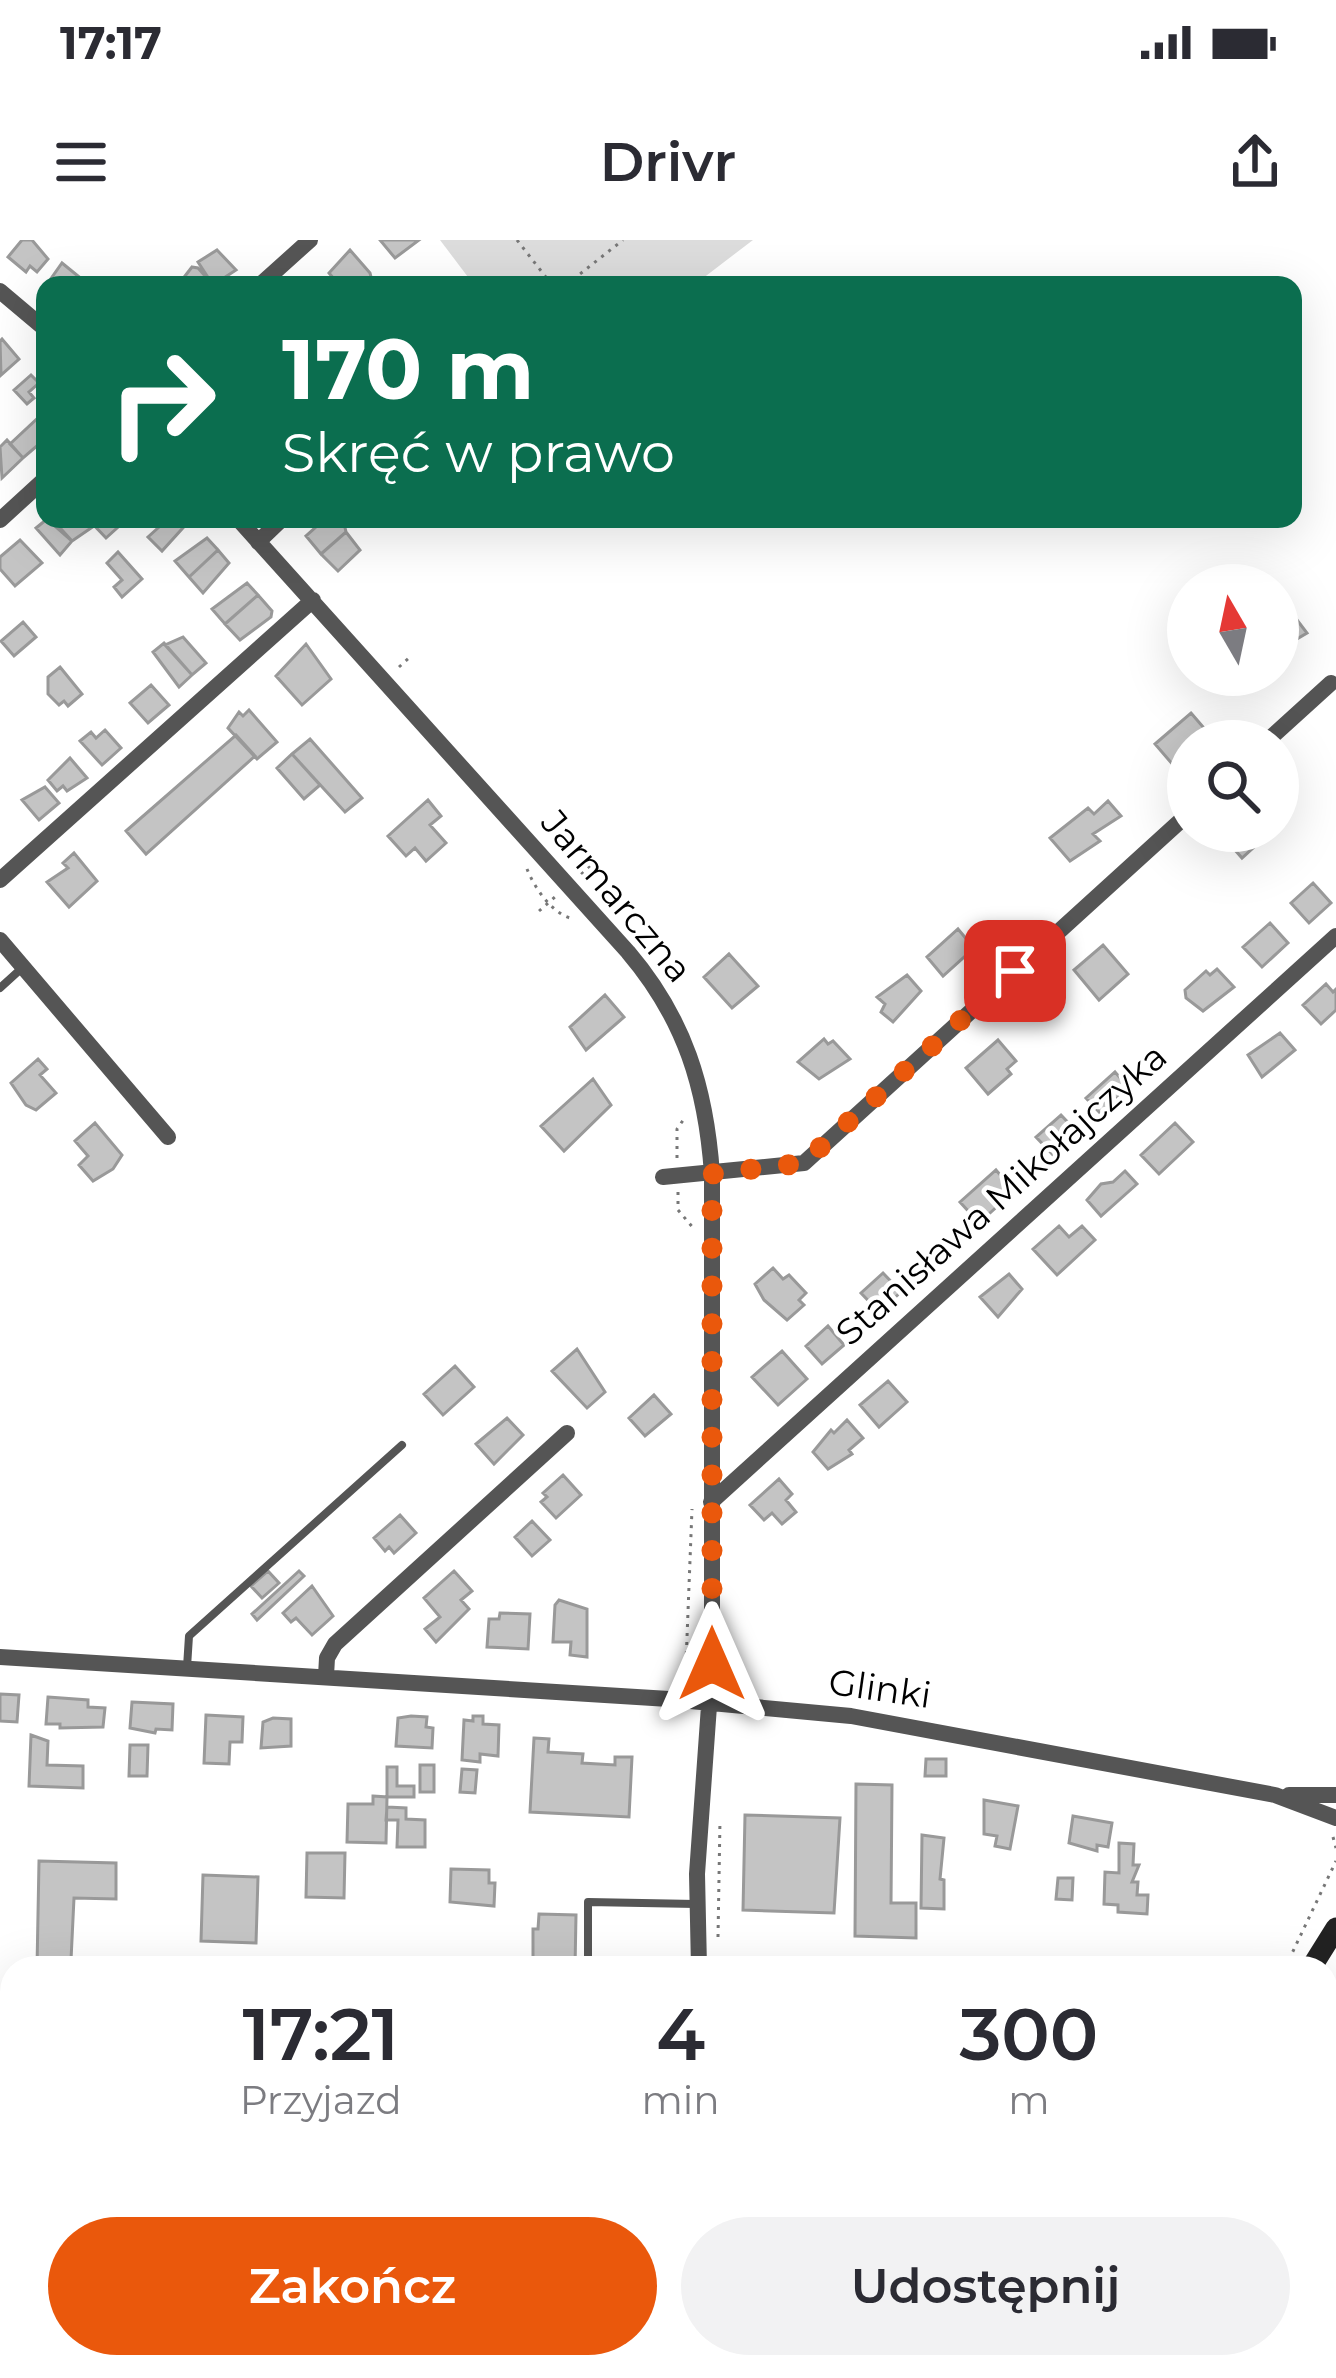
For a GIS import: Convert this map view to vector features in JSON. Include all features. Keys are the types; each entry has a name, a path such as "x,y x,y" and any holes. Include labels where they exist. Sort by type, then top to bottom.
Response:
{"main road":[{"path":"1331,1934 1336,1916"}],"street":[{"path":"270,276 310,240"},
{"path":"0,291 36,321"},
{"path":"0,520 36,487"},
{"name":"Jarmarczna","path":"246,528 655,986 696,1066 708,1120 712,1174 702,1500 711,1702 699,1956"},
{"path":"258,542 273,528"},
{"path":"0,880 313,600"},
{"path":"1291,720 1331,683"},
{"path":"670,1177 803,1163 1167,833"},
{"name":"Stanisława Mikołajczyka","path":"702,1500 1336,936"},
{"path":"0,940 168,1137"},
{"path":"326,1676 327,1658 335,1644 567,1432"},
{"name":"Glinki","path":"0,1658 711,1702 938,1730 1275,1795 1336,1818"},
{"name":"Glinki","path":"1275,1795 1336,1795"}],"lane":[{"path":"0,988 23,967"},
{"path":"187,1668 189,1636 401,1444"},
{"path":"588,1956 588,1902 698,1904"}],"path":[{"path":"518,240 545,276"},
{"path":"577,276 623,240"},
{"path":"514,854 560,915 577,920"},
{"path":"688,1112 677,1130 670,1177 678,1210 694,1229"},
{"path":"686,1663 702,1500"},
{"path":"1291,1956 1336,1861"}],"shaded area":[{"path":"440,240 753,240 706,276 467,276"}],"building":[{"path":"22,240 32,240 48,259 37,272 30,266 26,272 8,257"},
{"path":"380,240 419,240 395,258"},
{"path":"217,250 236,270 227,276 207,276 198,262"},
{"path":"350,250 371,276 332,276 329,273"},
{"path":"62,263 78,276 53,276"},
{"path":"192,267 205,276 185,276"},
{"path":"0,341 19,359 1,375"},
{"path":"31,375 36,380 29,392 34,398 27,404 14,390"},
{"path":"36,420 36,447 23,458 10,444"},
{"path":"7,440 23,458 2,478 0,447"},
{"path":"36,528 57,528 72,541 60,555"},
{"path":"60,528 91,528 72,541"},
{"path":"97,528 117,528 106,538"},
{"path":"158,528 183,528 162,551 148,537"},
{"path":"315,528 345,528 346,532 321,554 306,536"},
{"path":"346,532 360,550 338,571 321,554"},
{"path":"207,538 218,550 189,577 175,561"},
{"path":"20,540 42,563 15,586 0,569 0,557"},
{"path":"218,550 229,563 203,593 189,577"},
{"path":"118,552 142,579 122,597 114,587 122,580 107,563"},
{"path":"247,583 258,595 225,624 212,609"},
{"path":"258,595 272,611 271,617 240,640 225,624"},
{"path":"23,622 36,637 14,656 1,641"},
{"path":"183,637 206,663 192,675 165,645"},
{"path":"164,643 192,675 179,687 153,652"},
{"path":"306,644 331,679 302,705 276,676"},
{"path":"60,667 82,694 68,706 64,701 59,705 48,694 48,677"},
{"path":"151,685 169,705 148,723 130,703"},
{"path":"249,710 277,742 257,759 228,728 239,712 243,716"},
{"path":"105,730 121,748 102,765 80,741 91,732 96,738"},
{"path":"1167,734 1167,758 1155,744"},
{"path":"236,735 255,756 146,854 126,831"},
{"path":"310,739 362,798 345,812 292,754"},
{"path":"292,754 320,785 304,799 277,768"},
{"path":"70,758 87,778 67,791 63,786 57,791 48,780"},
{"path":"45,787 59,803 39,820 22,800"},
{"path":"428,800 441,816 430,825 446,843 426,861 415,848 406,856 388,836"},
{"path":"1108,801 1121,816 1093,834 1100,841 1070,861 1050,838 1088,808 1094,814"},
{"path":"74,853 97,881 69,907 47,882 68,868 63,863"},
{"path":"1313,883 1331,903 1309,923 1291,903"},
{"path":"1270,923 1288,943 1262,967 1243,947"},
{"path":"958,929 974,948 943,976 927,957"},
{"path":"1103,945 1128,974 1099,1000 1074,970"},
{"path":"729,954 758,986 732,1008 704,977"},
{"path":"1217,969 1234,987 1203,1011 1186,998 1185,990 1206,971 1210,975"},
{"path":"907,975 921,991 893,1022 881,1012 885,1004 877,997"},
{"path":"1326,984 1333,992 1336,989 1336,1010 1321,1024 1303,1005"},
{"path":"605,995 624,1017 586,1050 570,1027"},
{"path":"1280,1033 1295,1050 1262,1077 1248,1055"},
{"path":"824,1039 828,1044 833,1041 850,1059 819,1079 798,1062"},
{"path":"998,1040 1016,1061 1007,1069 1011,1074 988,1094 966,1068"},
{"path":"38,1059 47,1069 40,1075 56,1093 36,1110 26,1105 11,1083"},
{"path":"1115,1072 1129,1088 1100,1113 1086,1098"},
{"path":"593,1079 611,1105 564,1151 541,1126"},
{"path":"1061,1115 1078,1133 1053,1155 1036,1137"},
{"path":"95,1123 122,1155 113,1169 93,1181 79,1165 88,1156 75,1141"},
{"path":"1175,1123 1193,1142 1159,1174 1141,1155"},
{"path":"996,1170 1014,1191 979,1223 960,1202"},
{"path":"1125,1171 1137,1184 1101,1216 1087,1200 1101,1184 1113,1182"},
{"path":"1059,1226 1069,1237 1082,1226 1095,1240 1057,1275 1033,1249"},
{"path":"773,1268 783,1279 789,1275 806,1293 799,1300 804,1305 787,1320 764,1300 755,1284"},
{"path":"883,1273 901,1292 879,1312 861,1293"},
{"path":"1009,1274 1022,1289 998,1317 980,1297"},
{"path":"828,1326 844,1345 822,1364 806,1346"},
{"path":"577,1349 605,1392 587,1408 552,1371"},
{"path":"782,1351 807,1379 778,1405 752,1377"},
{"path":"455,1366 474,1387 443,1415 424,1394"},
{"path":"888,1381 907,1402 879,1427 860,1405"},
{"path":"654,1395 671,1414 645,1436 629,1418"},
{"path":"507,1418 523,1435 494,1464 476,1444"},
{"path":"847,1420 863,1438 849,1450 852,1454 828,1469 813,1452 831,1430 834,1433"},
{"path":"563,1475 581,1495 556,1518 541,1502 547,1497 543,1493"},
{"path":"779,1479 792,1494 786,1500 796,1512 782,1524 772,1513 764,1520 750,1505"},
{"path":"400,1515 416,1533 394,1553 389,1547 385,1551 374,1538"},
{"path":"532,1521 550,1540 532,1556 515,1537"},
{"path":"268,1571 279,1583 262,1598 251,1586"},
{"path":"299,1571 304,1576 257,1620 252,1614"},
{"path":"454,1571 472,1591 461,1600 469,1609 436,1642 425,1629 440,1617 424,1598"},
{"path":"312,1586 333,1616 312,1635 296,1618 291,1622 283,1613"},
{"path":"559,1600 587,1609 587,1657 570,1655 571,1642 553,1642"},
{"path":"500,1613 530,1614 528,1649 487,1647 489,1619 499,1619"},
{"path":"0,1694 19,1695 17,1722 0,1721"},
{"path":"48,1697 88,1700 88,1707 105,1708 103,1727 46,1724"},
{"path":"132,1702 173,1704 172,1730 156,1729 155,1733 130,1728"},
{"path":"206,1715 243,1717 242,1742 230,1742 229,1764 204,1763"},
{"path":"473,1716 483,1716 483,1724 499,1725 498,1756 480,1754 480,1762 462,1760 464,1720 473,1721"},
{"path":"427,1717 426,1727 433,1728 432,1748 396,1746 398,1718"},
{"path":"291,1719 291,1746 261,1748 263,1722"},
{"path":"31,1735 48,1741 47,1765 83,1766 83,1788 29,1786"},
{"path":"534,1738 549,1739 548,1752 583,1754 582,1763 615,1765 615,1757 632,1757 629,1817 530,1812"},
{"path":"130,1745 148,1745 147,1776 129,1776"},
{"path":"926,1759 946,1759 946,1776 925,1776"},
{"path":"420,1765 434,1765 434,1792 420,1792"},
{"path":"387,1767 397,1767 397,1786 414,1786 414,1797 387,1797"},
{"path":"462,1769 477,1770 475,1793 460,1792"},
{"path":"856,1784 892,1785 891,1903 916,1903 916,1938 855,1936"},
{"path":"373,1796 387,1797 386,1843 347,1842 348,1804 373,1804"},
{"path":"984,1800 1018,1806 1010,1849 995,1846 997,1836 984,1834"},
{"path":"387,1807 406,1808 406,1819 425,1820 425,1847 397,1847 398,1820 386,1820"},
{"path":"745,1815 840,1818 834,1913 743,1910"},
{"path":"1073,1816 1112,1823 1108,1847 1097,1845 1097,1851 1069,1843"},
{"path":"922,1835 944,1838 940,1879 944,1880 944,1909 921,1908"},
{"path":"1119,1843 1134,1844 1133,1865 1139,1865 1132,1882 1138,1882 1137,1895 1148,1895 1147,1914 1118,1912 1118,1905 1104,1904 1105,1872 1119,1873"},
{"path":"307,1853 345,1853 344,1898 306,1897"},
{"path":"39,1861 116,1863 116,1899 74,1898 71,1956 37,1956"},
{"path":"451,1869 489,1870 489,1883 495,1883 494,1906 450,1902"},
{"path":"203,1875 258,1877 256,1943 201,1941"},
{"path":"1058,1878 1073,1878 1072,1900 1056,1899"},
{"path":"539,1914 576,1915 575,1956 533,1956 533,1929 538,1929"}],"route":[{"path":"712,1664 712,1174 803,1163 1015,971"}]}
